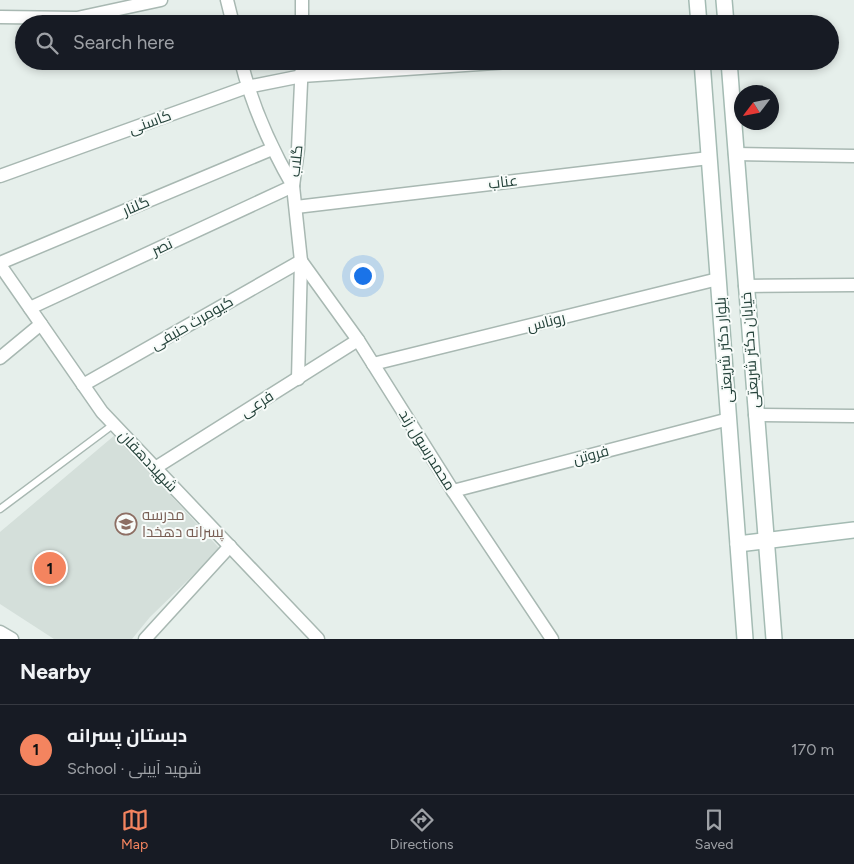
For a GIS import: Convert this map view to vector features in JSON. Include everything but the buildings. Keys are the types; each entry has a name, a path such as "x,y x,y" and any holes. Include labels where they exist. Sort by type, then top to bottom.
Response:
{"main road":[{"path":"697,0 698,15"},
{"path":"724,0 725,15"},
{"name":"بلوار دکتر شریعتی","path":"703,70 745,639"},
{"name":"خیابان دکتر شریعتی","path":"729,70 774,639"},
{"path":"707,130 733,128"},
{"path":"738,544 854,530"}],"street":[{"path":"91,15 161,0"},
{"path":"227,0 231,15"},
{"path":"302,0 302,15"},
{"path":"0,17 15,17"},
{"path":"243,70 247,87 272,149 293,186"},
{"name":"گلاب","path":"298,379 301,261 293,186 302,70"},
{"name":"کاسنی","path":"0,176 247,87 302,76 391,70"},
{"name":"گلنار","path":"1,268 272,149"},
{"path":"735,154 854,156"},
{"name":"عناب","path":"296,207 709,158"},
{"name":"نصر","path":"30,308 293,186"},
{"name":"محمدرسول زند","path":"301,261 358,340 453,491 552,639"},
{"name":"کیومرث حنیفی","path":"83,385 301,261"},
{"name":"شهیددهقان","path":"1,268 102,412 318,639"},
{"name":"روناس","path":"373,364 718,279"},
{"path":"745,286 854,285"},
{"path":"0,358 41,324"},
{"name":"فرعی","path":"155,468 358,340"},
{"path":"755,415 854,416"},
{"name":"فروتن","path":"453,491 729,419"},
{"path":"145,639 230,546"},
{"path":"0,632 12,639"}],"lane":[{"path":"0,508 114,424"}],"shaded area":[{"path":"115,435 220,549 150,617 132,639 54,639 0,604 0,532"}],"place":[{"name":"مدرسه پسرانه دهخدا","path":"126,524"},
{"name":"دبستان پسرانه","path":"50,568"}]}
